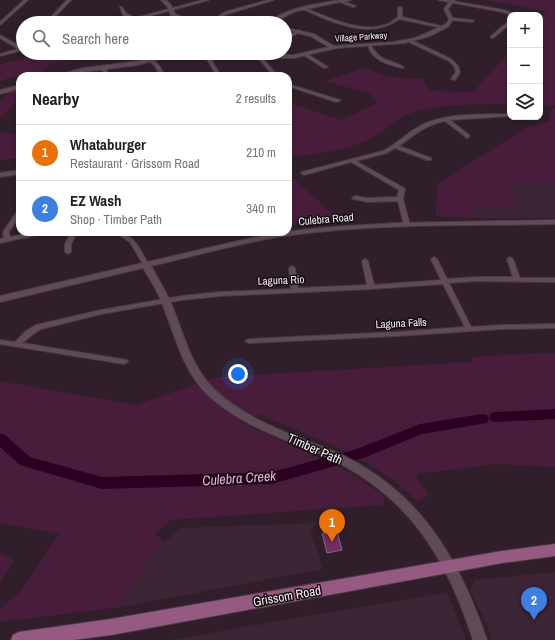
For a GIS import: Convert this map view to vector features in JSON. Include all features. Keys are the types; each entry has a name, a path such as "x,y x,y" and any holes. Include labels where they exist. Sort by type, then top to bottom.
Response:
{"main road":[{"name":"Grissom Road","path":"19,640 111,627 555,550"}],"street":[{"path":"0,24 26,0"},
{"path":"54,16 69,0"},
{"path":"163,0 175,16"},
{"path":"149,16 208,0"},
{"path":"221,16 226,13 272,0"},
{"path":"283,16 304,9 349,0"},
{"path":"440,0 507,12"},
{"path":"340,1 354,6"},
{"path":"452,1 446,9 451,19 472,21"},
{"path":"121,8 124,14 127,16"},
{"path":"399,18 400,8"},
{"path":"304,9 357,29 382,26 399,18 443,28"},
{"path":"0,17 7,17"},
{"name":"Village Parkway","path":"292,56 306,55 333,47 410,41 429,35 443,28 450,23 451,19"},
{"path":"492,37 507,24"},
{"path":"292,30 318,38 333,47"},
{"path":"292,35 299,31"},
{"path":"0,36 16,45"},
{"path":"410,41 454,64 458,72 453,79"},
{"path":"369,45 372,53 380,59 402,67"},
{"path":"0,55 16,51"},
{"path":"306,55 326,67"},
{"path":"77,72 155,60"},
{"path":"210,60 217,72"},
{"path":"262,60 272,72"},
{"path":"151,61 157,65 161,72"},
{"path":"103,67 105,72"},
{"path":"292,86 338,101"},
{"path":"0,92 16,88"},
{"path":"304,172 385,152 396,147 417,130 433,122 507,115"},
{"path":"446,120 467,136"},
{"path":"396,147 429,159"},
{"path":"352,161 402,189 400,199 407,225"},
{"path":"0,175 16,173"},
{"path":"356,198 368,200 400,199"},
{"path":"8,240 6,232 16,217"},
{"name":"Culebra Road","path":"292,233 334,228 555,222"},
{"name":"Culebra Road","path":"517,224 523,227 555,227"},
{"path":"0,241 25,236"},
{"path":"68,252 68,244 72,236"},
{"path":"124,236 132,241 146,265"},
{"name":"Culebra Road","path":"0,299 275,236"},
{"path":"434,259 469,329"},
{"path":"510,259 517,279"},
{"path":"365,261 370,287"},
{"name":"Timber Path","path":"146,265 165,301 188,360 198,376 212,392 249,419 345,463 373,478 403,503 418,518 436,542 450,567 469,609 480,640"},
{"path":"292,268 295,291"},
{"name":"Laguna Rio","path":"16,344 39,327 101,312 165,301 220,294 445,282 517,279 555,280"},
{"name":"Laguna Falls","path":"249,341 518,326 555,326"},
{"path":"0,342 124,362"}],"shaded area":[{"path":"484,0 555,0 555,106 543,104 543,14 546,11"},
{"path":"507,55 507,103 456,105 429,108 404,116 381,133 346,148 322,153 292,156 292,104 341,120 378,103 369,93 325,81 364,68 390,77 423,79 430,91 473,92"},
{"path":"18,60 81,60 57,62 49,65 42,72 16,72 16,76 0,81 0,73 2,72 0,71 0,65"},
{"path":"16,84 16,101 0,119 0,102"},
{"path":"553,108 555,108 555,184 507,183 517,207 472,208 477,218 436,216 437,184 528,127 549,121"},
{"path":"0,132 16,134 16,158 0,160"},
{"path":"292,178 340,220 292,224"},
{"path":"507,183 555,184 555,218 477,218 472,208 516,207"},
{"path":"555,353 555,467 496,464 418,474 416,478 429,494 417,501 399,485 362,460 323,441 259,414 240,422 341,468 357,477 385,497 382,505 170,520 154,534 165,542 145,564 121,607 0,622 0,609 22,590 59,534 0,523 0,381 136,405 217,377 472,362 472,357"},
{"path":"317,523 312,527 311,532 323,569 121,607 135,580 156,550 180,528"},
{"path":"0,553 14,560 0,584"},
{"path":"555,572 555,640 491,640 487,625 470,590 475,580"},
{"path":"447,592 466,640 170,640"}],"building":[{"path":"337,531 342,550 327,553 322,533"}],"waterway":[{"name":"Culebra Creek","path":"496,417 555,414"},
{"name":"Culebra Creek","path":"0,439 25,461 102,483 272,478 361,453 420,429 482,419"}],"place":[{"name":"Whataburger","path":"332,542"},
{"name":"EZ Wash","path":"534,620"}]}
